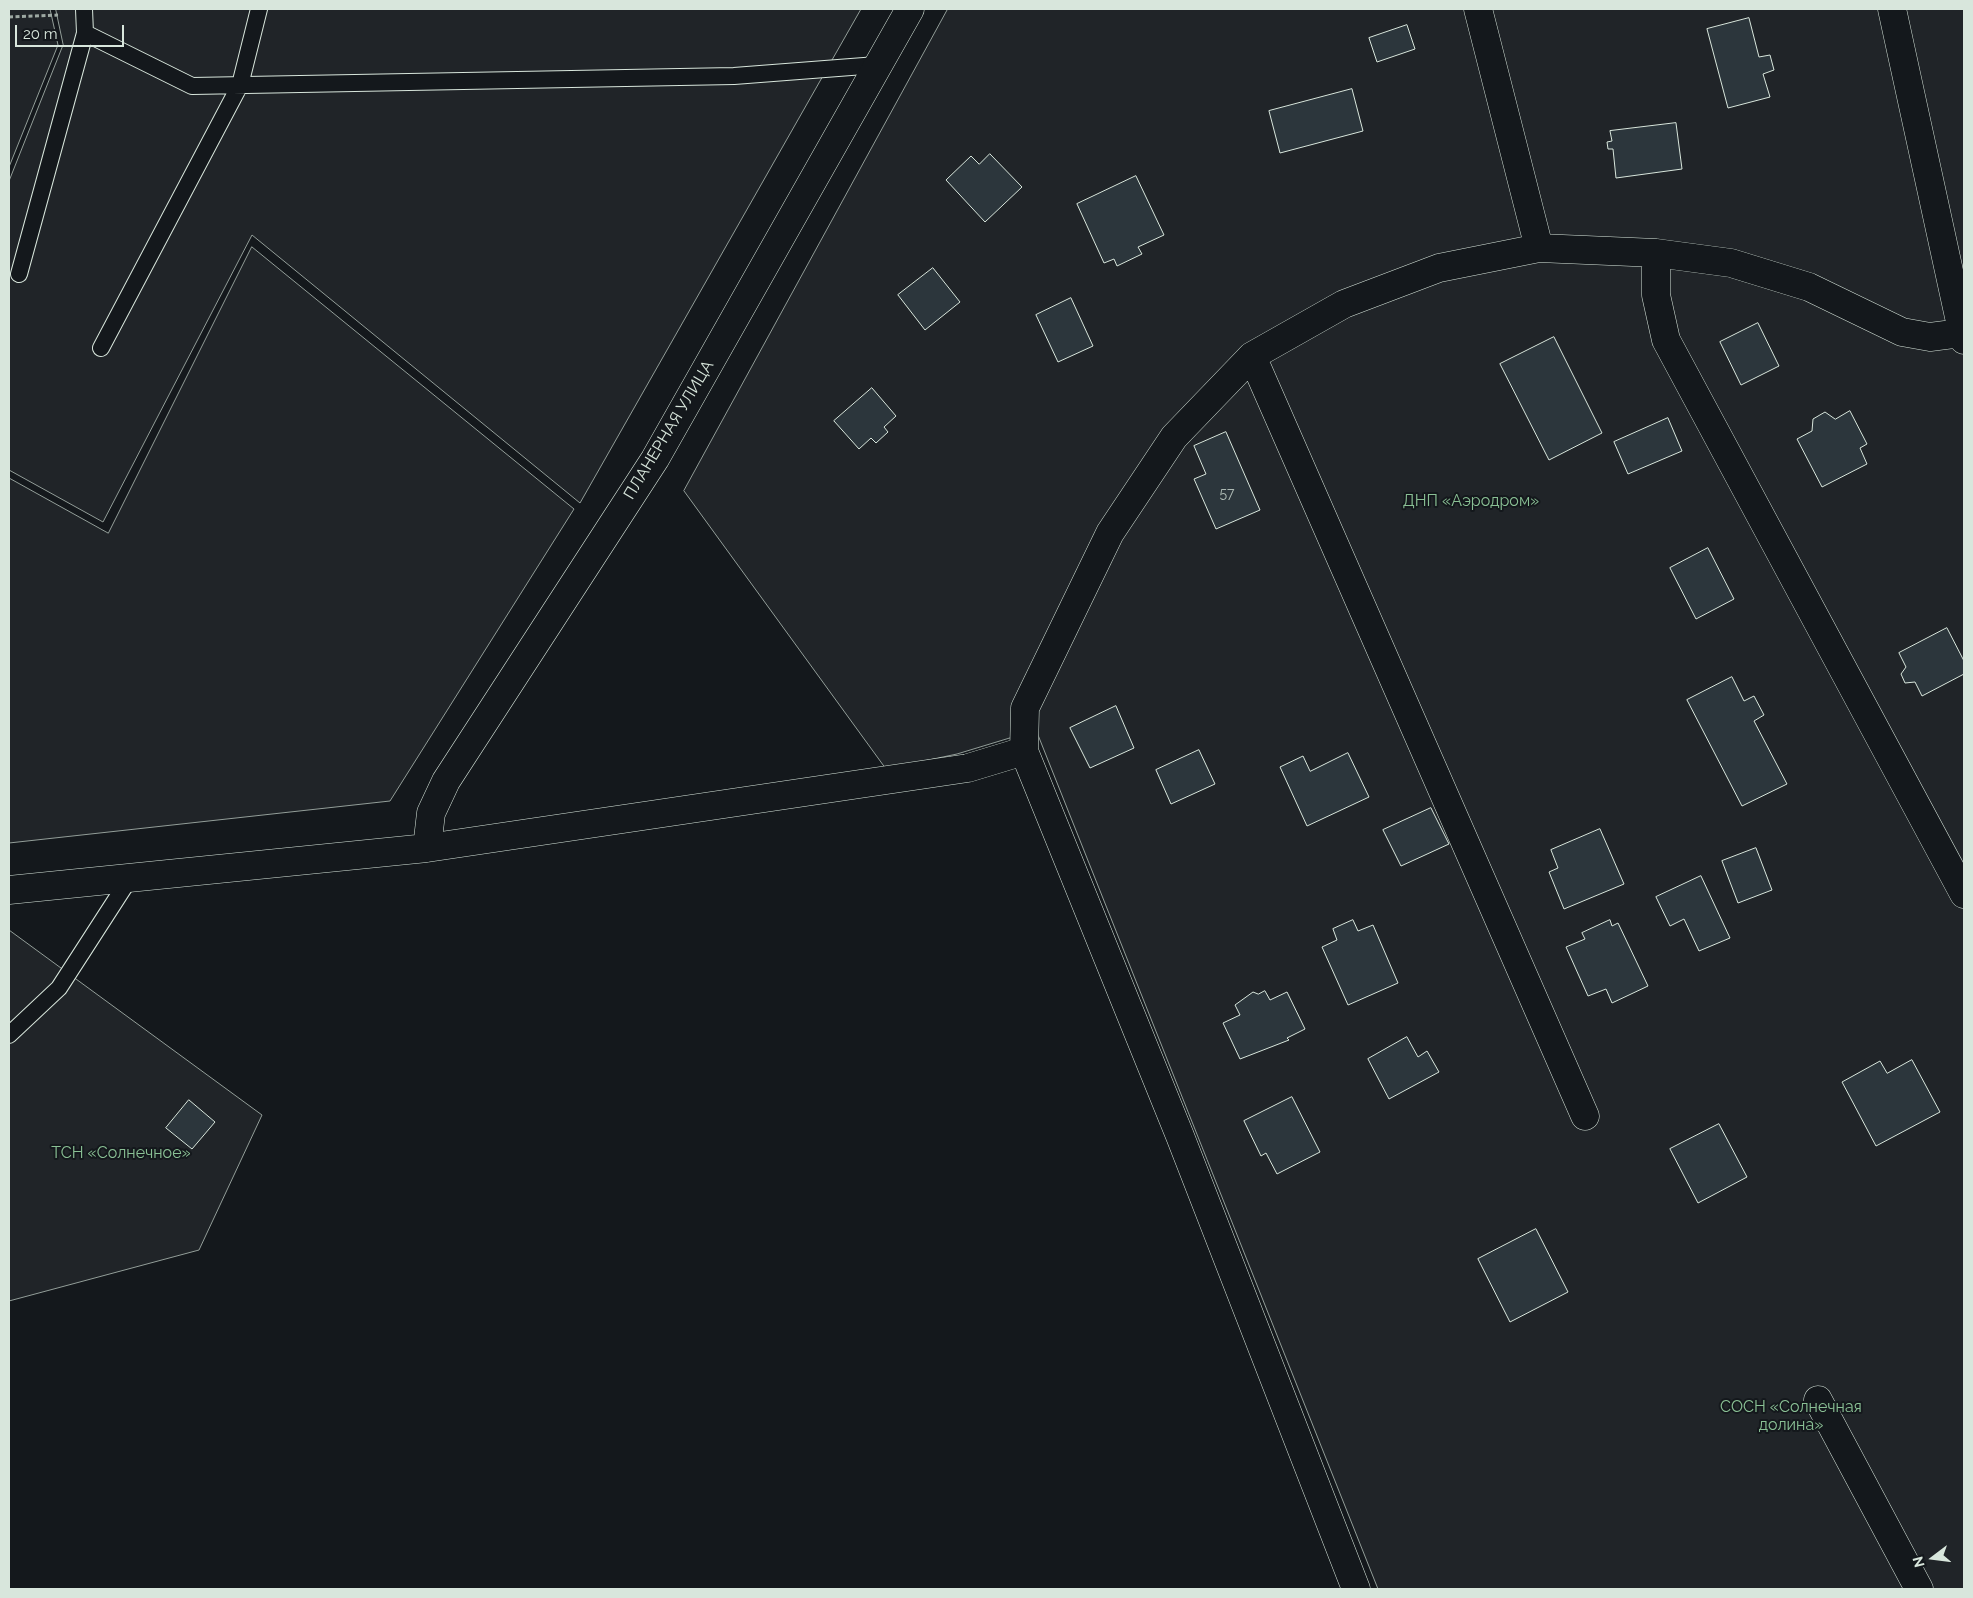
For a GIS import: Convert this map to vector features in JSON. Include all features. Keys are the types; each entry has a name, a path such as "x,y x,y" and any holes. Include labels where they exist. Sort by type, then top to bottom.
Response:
{"street":[{"name":"ПЛАНЕРНАЯ УЛИЦА","path":"427,848 431,813 446,781 655,459 876,65 910,9"},
{"path":"1478,9 1539,248"},
{"path":"1356,1589 1180,1136 1024,751 1025,708 1110,533 1174,437 1252,356 1344,304 1439,268 1539,248 1656,253 1731,263 1809,287 1902,332 1930,337 1963,337 1892,9"},
{"path":"1656,253 1656,295 1666,340 1964,894"},
{"path":"1252,356 1585,1116"},
{"path":"9,890 427,848 968,768 1024,751"},
{"path":"1818,1400 1919,1589"}],"lane":[{"path":"19,274 85,34 84,9"},
{"path":"102,348 240,85 259,9"},
{"path":"85,34 192,86 734,76 876,65"},
{"path":"9,1035 59,988 130,878"}],"path":[{"path":"9,17 57,14 85,34"}],"green space":[{"path":"9,9 50,9 58,45 9,167"},
{"path":"56,9 861,9 580,503 252,235 103,522 9,470 9,181 63,45"},
{"name":"ДНП «Аэродром»","path":"948,9 1964,9 1964,1589 1378,1589 1036,730 957,754 886,769 684,491"},
{"path":"252,247 574,509 390,801 9,843 9,478 108,533"},
{"name":"ТСН «Солнечное»","path":"9,930 262,1115 199,1250 9,1301"}],"building":[{"path":"1749,18 1759,57 1770,55 1774,70 1763,74 1770,97 1728,108 1707,29"},
{"path":"1407,25 1415,49 1377,62 1369,38"},
{"path":"1352,89 1363,131 1280,153 1269,111"},
{"path":"1676,123 1682,169 1616,178 1613,149 1608,149 1607,142 1612,141 1610,131"},
{"path":"990,154 1022,187 985,222 946,180 971,156 979,164"},
{"path":"1136,176 1164,235 1138,247 1142,254 1117,266 1114,259 1104,263 1077,204"},
{"path":"933,268 960,302 925,330 898,295"},
{"path":"1071,298 1093,346 1058,362 1036,315"},
{"path":"1758,323 1779,366 1741,385 1720,342"},
{"path":"1554,337 1602,433 1549,460 1500,364"},
{"path":"872,388 896,416 884,427 888,432 876,443 871,438 859,449 834,421"},
{"path":"1850,411 1867,444 1860,448 1867,464 1822,487 1797,439 1812,431 1813,419 1825,412 1835,419"},
{"path":"1668,418 1682,451 1628,474 1614,442"},
{"path":"1226,432 1260,510 1216,529 1194,479 1206,474 1194,446"},
{"path":"1708,548 1734,599 1696,619 1670,568"},
{"path":"1947,628 1964,661 1964,674 1922,696 1915,682 1905,683 1901,674 1906,667 1899,653"},
{"path":"1732,677 1744,701 1754,696 1764,715 1754,721 1787,784 1742,806 1687,700"},
{"path":"1116,706 1134,748 1090,768 1070,728"},
{"path":"1199,750 1215,784 1171,804 1156,770"},
{"path":"1348,753 1369,797 1307,826 1280,767 1303,756 1310,771"},
{"path":"1431,808 1449,844 1401,866 1383,830"},
{"path":"1600,829 1624,884 1564,909 1549,872 1558,868 1551,850"},
{"path":"1756,848 1772,890 1738,903 1722,861"},
{"path":"1701,876 1730,938 1699,951 1684,919 1670,926 1656,897"},
{"path":"1353,920 1358,931 1373,925 1398,983 1348,1005 1322,947 1337,940 1333,929"},
{"path":"1610,920 1612,926 1618,923 1648,986 1612,1003 1606,989 1588,996 1566,947 1585,939 1582,933"},
{"path":"1265,991 1270,1000 1287,992 1305,1029 1287,1038 1289,1040 1240,1059 1223,1023 1240,1015 1235,1005 1253,992 1258,994"},
{"path":"1407,1037 1418,1057 1427,1051 1439,1072 1389,1099 1368,1059"},
{"path":"1912,1060 1940,1112 1876,1146 1842,1082 1880,1061 1887,1073"},
{"path":"1292,1097 1320,1152 1277,1174 1266,1153 1261,1156 1244,1121"},
{"path":"189,1100 215,1122 192,1149 166,1128"},
{"path":"1719,1124 1747,1177 1698,1203 1670,1149"},
{"path":"1536,1229 1568,1292 1510,1322 1478,1259"}],"park label":[{"name":"СОСН «Солнечная долина»","path":"1791,1416"}]}
